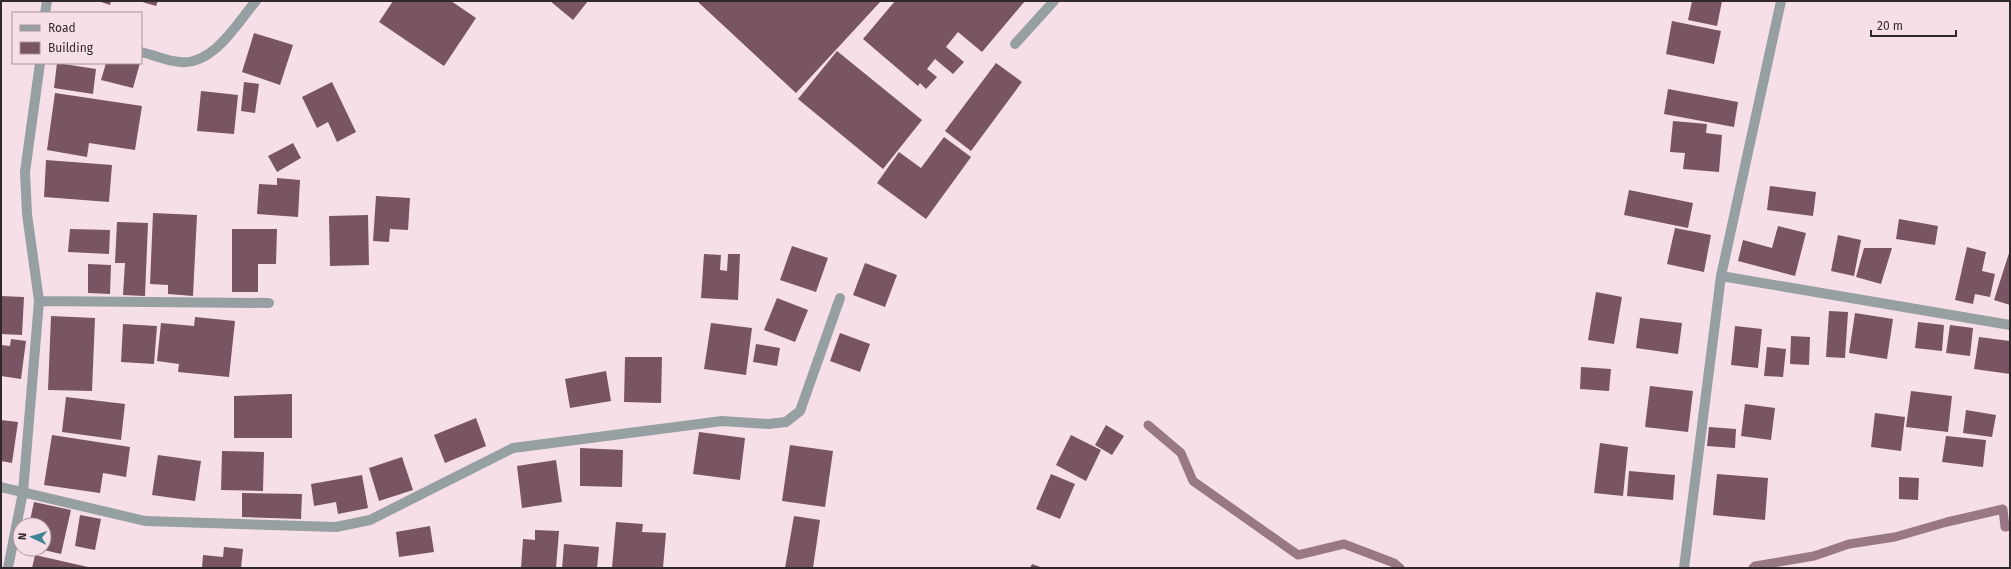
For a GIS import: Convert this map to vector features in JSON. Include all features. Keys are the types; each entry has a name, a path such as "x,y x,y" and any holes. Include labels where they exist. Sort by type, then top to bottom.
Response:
{"street":[{"path":"45,12 47,1"},
{"path":"142,52 181,62 200,60 216,49 256,1"},
{"path":"1015,44 1054,1"},
{"path":"1684,568 1721,276 1781,1"},
{"path":"8,568 23,492 39,301 27,214 25,172 40,64"},
{"path":"1721,276 2010,325"},
{"path":"1,487 145,521 336,527 370,520 513,448 722,421 768,424 786,422 800,411 840,298"},
{"path":"39,301 269,304"}],"building":[{"path":"98,1 111,1 110,5"},
{"path":"139,1 158,1 156,6"},
{"path":"393,1 451,1 476,18 444,66 379,22"},
{"path":"550,1 588,1 573,20"},
{"path":"697,1 881,1 796,93"},
{"path":"895,1 1025,1 982,52 958,32 946,47 964,62 953,74 935,59 927,69 937,77 926,89 920,83 918,86 863,39"},
{"path":"1692,1 1722,1 1717,26 1688,20"},
{"path":"1672,21 1721,31 1714,64 1666,54"},
{"path":"254,33 293,45 280,85 242,72"},
{"path":"837,51 922,120 883,169 798,99"},
{"path":"996,63 1022,82 971,151 945,131"},
{"path":"57,64 96,69 93,94 54,88"},
{"path":"106,64 140,64 133,88 101,80"},
{"path":"244,82 259,84 255,113 241,111"},
{"path":"332,82 356,132 337,142 328,122 317,128 302,97"},
{"path":"1668,89 1738,102 1734,127 1664,114"},
{"path":"201,91 238,95 234,134 197,131"},
{"path":"55,93 142,106 135,150 89,143 87,157 47,150"},
{"path":"1673,121 1707,124 1706,133 1722,135 1719,172 1683,169 1685,153 1670,152"},
{"path":"944,137 971,157 926,219 877,183 899,152 921,168"},
{"path":"293,143 301,158 277,172 268,156"},
{"path":"46,160 112,165 109,202 44,197"},
{"path":"277,178 300,180 298,217 257,214 259,184 277,185"},
{"path":"1770,186 1816,192 1813,216 1767,210"},
{"path":"1629,190 1693,203 1688,228 1624,215"},
{"path":"376,196 410,198 408,230 390,229 389,242 373,241"},
{"path":"153,213 197,215 193,296 168,294 168,285 150,284"},
{"path":"368,215 369,265 330,266 329,216"},
{"path":"1899,219 1938,226 1935,245 1896,239"},
{"path":"117,222 148,223 145,296 123,295 125,263 115,263"},
{"path":"1778,226 1806,233 1795,276 1738,261 1743,240 1772,248"},
{"path":"1675,228 1711,235 1704,272 1667,264"},
{"path":"70,229 110,230 109,254 68,252"},
{"path":"232,229 277,229 276,264 258,264 258,292 232,292"},
{"path":"1838,235 1861,240 1854,276 1831,271"},
{"path":"792,246 828,258 816,292 780,280"},
{"path":"1967,247 1986,252 1982,271 1995,274 1990,297 1975,294 1973,304 1955,300"},
{"path":"1864,248 1892,248 1881,284 1856,277"},
{"path":"2010,250 2010,305 1994,300"},
{"path":"704,254 721,255 720,270 727,271 728,254 740,254 738,300 701,298"},
{"path":"865,263 897,275 885,307 853,295"},
{"path":"88,264 111,265 110,294 88,293"},
{"path":"1596,292 1622,297 1614,344 1588,340"},
{"path":"1,296 24,297 22,335 1,334"},
{"path":"777,298 808,310 795,342 764,330"},
{"path":"1829,311 1848,312 1845,358 1826,357"},
{"path":"1855,313 1893,319 1887,359 1849,353"},
{"path":"51,316 95,318 92,391 48,390"},
{"path":"195,317 235,321 229,377 178,372 179,364 157,361 161,323 194,326"},
{"path":"1640,318 1682,323 1678,354 1636,348"},
{"path":"1918,322 1944,325 1942,351 1915,348"},
{"path":"711,323 752,328 746,375 704,369"},
{"path":"123,324 157,326 154,364 121,362"},
{"path":"1950,325 1973,328 1970,356 1946,353"},
{"path":"1735,326 1762,329 1758,368 1731,365"},
{"path":"840,333 870,344 860,372 830,361"},
{"path":"1791,336 1810,337 1809,365 1790,364"},
{"path":"1979,337 2010,341 2010,374 1974,369"},
{"path":"11,339 26,341 21,379 1,376 1,345 10,346"},
{"path":"756,344 780,348 777,366 753,362"},
{"path":"1767,347 1786,349 1783,377 1764,376"},
{"path":"625,357 662,357 661,403 624,402"},
{"path":"1581,367 1611,369 1609,391 1580,389"},
{"path":"606,371 611,401 570,408 565,379"},
{"path":"1650,386 1693,391 1688,432 1645,427"},
{"path":"1911,391 1952,396 1948,432 1906,427"},
{"path":"292,394 292,438 234,438 234,396"},
{"path":"66,397 125,404 121,440 62,432"},
{"path":"1745,404 1775,408 1771,440 1741,436"},
{"path":"1966,410 1996,415 1992,437 1963,433"},
{"path":"1875,413 1905,417 1901,451 1871,447"},
{"path":"476,418 486,446 445,463 434,435"},
{"path":"1,420 18,422 12,463 1,461"},
{"path":"1106,425 1124,436 1112,455 1095,445"},
{"path":"1709,427 1736,429 1735,448 1707,446"},
{"path":"699,432 745,438 740,480 693,474"},
{"path":"52,435 130,447 126,477 103,473 100,493 44,485"},
{"path":"1071,435 1101,450 1086,481 1056,465"},
{"path":"1946,436 1986,440 1983,467 1942,462"},
{"path":"1600,443 1628,447 1623,496 1594,493"},
{"path":"790,445 833,451 825,507 782,501"},
{"path":"580,448 623,450 622,487 580,486"},
{"path":"222,451 264,452 263,491 221,490"},
{"path":"158,455 201,461 195,501 152,495"},
{"path":"402,457 413,490 379,501 369,468"},
{"path":"556,460 562,502 522,508 517,466"},
{"path":"1629,471 1675,475 1673,500 1627,496"},
{"path":"1051,474 1075,484 1060,519 1036,509"},
{"path":"1717,474 1768,478 1765,520 1713,515"},
{"path":"362,475 368,508 338,514 336,502 314,506 311,484"},
{"path":"1899,477 1919,478 1918,500 1899,499"},
{"path":"242,493 302,494 301,519 242,517"},
{"path":"34,502 71,510 61,554 52,552 52,517 31,517"},
{"path":"80,515 101,519 95,550 75,546"},
{"path":"794,516 820,520 813,568 785,568"},
{"path":"616,522 643,524 642,532 666,533 663,568 612,568"},
{"path":"430,526 434,552 399,557 396,532"},
{"path":"535,530 559,531 556,568 521,568 523,539 535,540"},
{"path":"564,544 599,547 597,568 562,568"},
{"path":"224,547 243,549 241,568 202,568 203,555 223,557"},
{"path":"35,557 44,557 88,567 88,568 32,568"},
{"path":"1032,564 1043,568 1030,568"}],"waterway":[{"path":"1148,425 1181,453 1193,481 1298,555 1344,544 1394,563 1400,568"},
{"path":"1753,568 1755,566 1814,556 1849,544 1895,537 1947,522 2003,509 2005,527 2010,526"}]}
